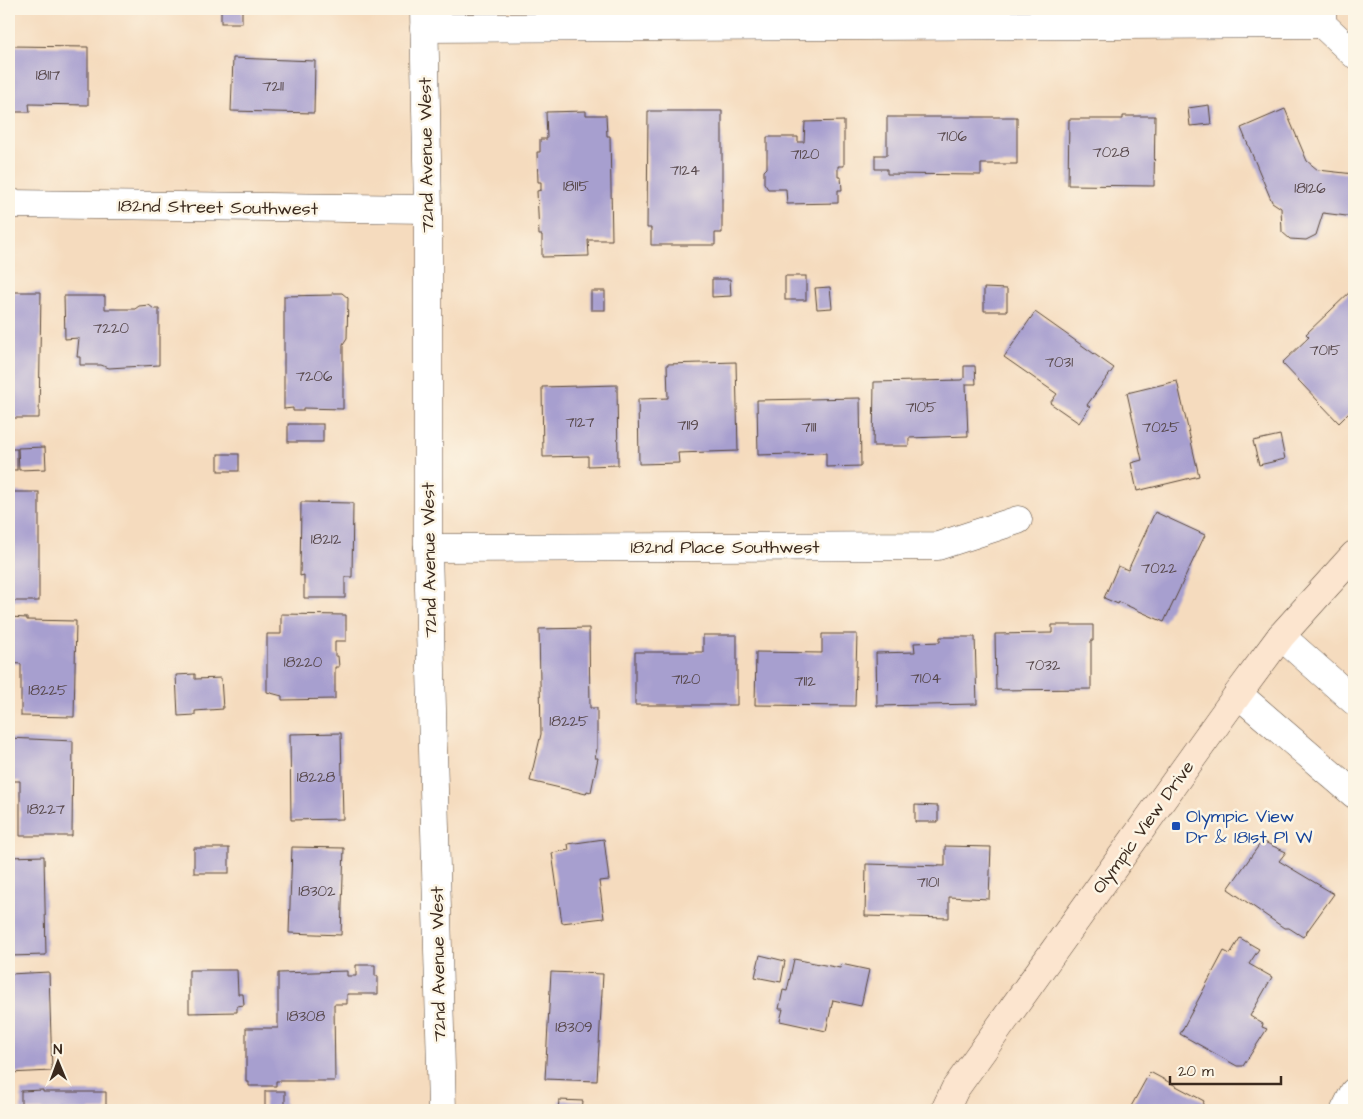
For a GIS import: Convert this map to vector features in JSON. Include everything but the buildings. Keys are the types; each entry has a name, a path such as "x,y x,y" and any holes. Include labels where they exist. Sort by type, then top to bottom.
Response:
{"main road":[{"name":"Olympic View Drive","path":"944,1110 955,1089 1238,694 1281,636 1354,555"}],"street":[{"path":"424,18 1322,16 1354,54"},
{"name":"72nd Avenue West","path":"424,18 428,209 428,548 442,1110"},
{"name":"182nd Street Southwest","path":"9,204 428,209"},
{"name":"182nd Place Southwest","path":"428,548 938,546 1018,520"},
{"path":"1281,636 1354,702"},
{"path":"1238,694 1354,794"},
{"path":"1345,1110 1354,1092"}],"place":[{"name":"Olympic View Dr & 181st Pl W","path":"1176,826"}]}
